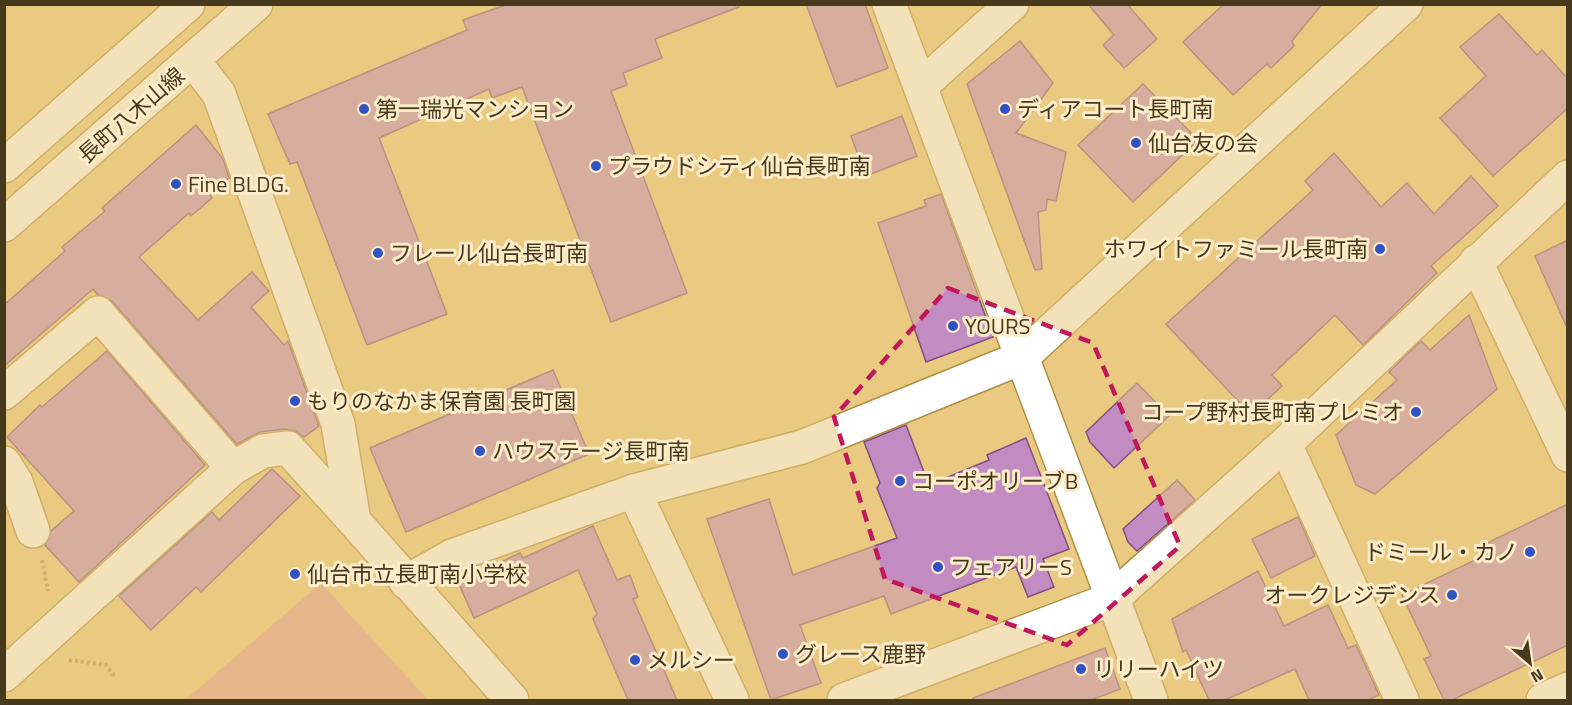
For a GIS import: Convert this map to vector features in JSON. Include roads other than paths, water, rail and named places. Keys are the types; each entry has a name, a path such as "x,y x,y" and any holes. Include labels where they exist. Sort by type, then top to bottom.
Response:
{"street":[{"path":"4,166 188,4"},
{"name":"長町八木山線","path":"4,225 256,4"},
{"path":"889,4 1151,700"},
{"path":"921,86 1012,4"},
{"path":"406,582 452,556 634,491 802,447 1021,358 1406,4"},
{"path":"194,60 219,94 339,424 354,521"},
{"path":"844,700 1112,599 1285,444 1568,177"},
{"path":"1476,262 1568,455"},
{"path":"4,393 98,313 233,468"},
{"path":"1285,444 1402,700"},
{"path":"4,675 233,468 263,451 288,448 512,700"},
{"path":"4,463 16,482 33,531"},
{"path":"634,491 732,700"},
{"path":"1543,700 1568,689"}],"place":[{"name":"第一瑞光マンション","path":"364,109"},
{"name":"ディアコート長町南","path":"1005,109"},
{"name":"仙台友の会","path":"1136,143"},
{"name":"プラウドシティ仙台長町南","path":"596,166"},
{"name":"Fine BLDG.","path":"176,184"},
{"name":"ホワイトファミール長町南","path":"1380,249"},
{"name":"フレール仙台長町南","path":"378,253"},
{"name":"YOURS","path":"953,326"},
{"name":"もりのなかま保育園 長町園","path":"295,401"},
{"name":"コープ野村長町南プレミオ","path":"1416,412"},
{"name":"ハウステージ長町南","path":"480,451"},
{"name":"コーポオリーブB","path":"900,481"},
{"name":"ドミール・カノ","path":"1530,552"},
{"name":"フェアリーS","path":"938,567"},
{"name":"仙台市立長町南小学校","path":"295,574"},
{"name":"オークレジデンス","path":"1452,595"},
{"name":"グレース鹿野","path":"783,654"},
{"name":"メルシー","path":"635,660"},
{"name":"リリーハイツ","path":"1081,669"}]}
